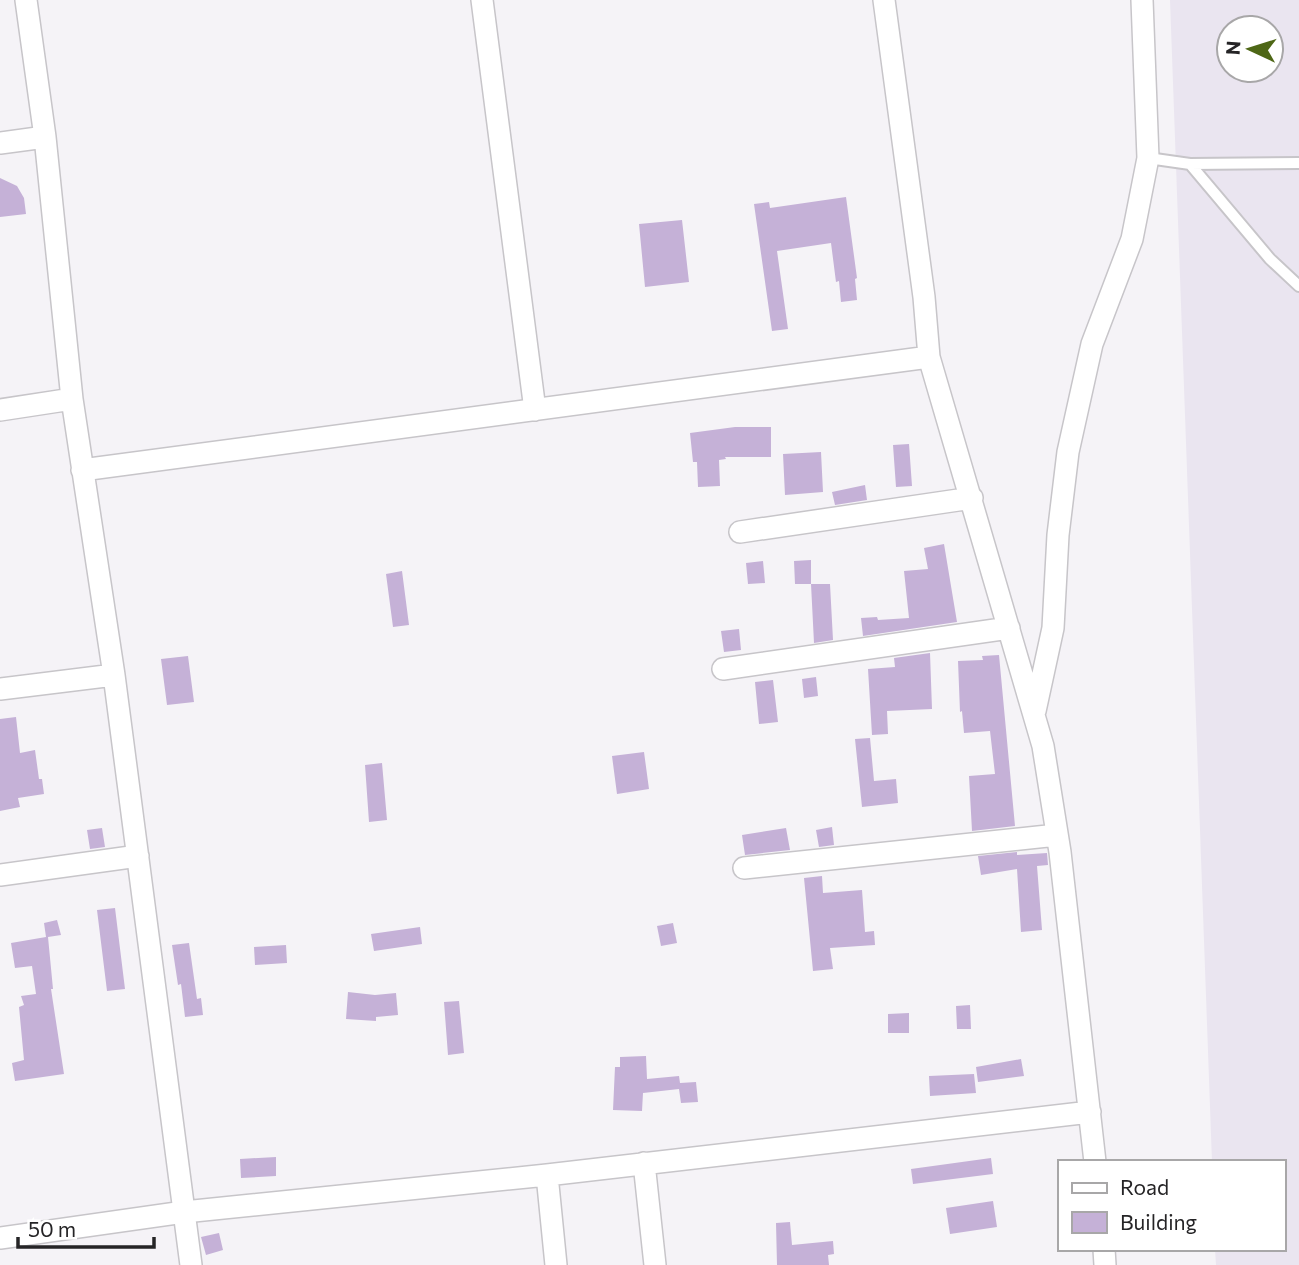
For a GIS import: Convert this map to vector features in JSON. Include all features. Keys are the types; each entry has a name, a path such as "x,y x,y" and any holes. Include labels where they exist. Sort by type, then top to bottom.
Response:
{"street":[{"path":"26,0 45,138 72,400 114,675 191,1265"},
{"path":"482,0 535,410"},
{"path":"884,0 924,297 929,356 1043,746 1057,835 1095,1160"},
{"path":"1034,715 1053,628 1058,536 1068,452 1092,344 1132,239 1148,158 1142,0"},
{"path":"0,143 45,138"},
{"path":"82,470 929,356"},
{"path":"0,410 72,400"},
{"path":"740,532 972,498"},
{"path":"723,669 1009,628"},
{"path":"0,689 114,675"},
{"path":"744,868 1057,835"},
{"path":"0,875 138,856"},
{"path":"0,1238 184,1212 547,1175 1090,1112"},
{"path":"644,1163 655,1265"},
{"path":"547,1175 556,1265"}],"lane":[{"path":"1148,158 1190,164 1299,163"},
{"path":"1190,164 1270,259 1299,286"}],"shaded area":[{"path":"1170,0 1299,0 1299,1265 1216,1265 1215,1251 1285,1251 1285,1160 1212,1160"}],"building":[{"path":"0,178 17,186 24,198 26,214 0,217"},
{"path":"846,197 857,278 857,300 841,302 831,243 777,251 788,329 772,331 754,204 769,202 770,208"},
{"path":"682,220 689,282 645,287 639,224"},
{"path":"735,427 771,427 771,457 725,457 726,459 719,460 720,486 698,487 697,462 693,462 690,433"},
{"path":"909,444 912,486 896,487 893,445"},
{"path":"821,452 823,492 785,495 783,454"},
{"path":"865,485 867,500 835,505 832,492"},
{"path":"944,544 957,622 863,636 861,618 909,618 904,571 928,569 924,548"},
{"path":"811,560 811,584 795,584 794,561"},
{"path":"763,561 765,583 748,584 746,563"},
{"path":"402,571 409,625 393,627 386,574"},
{"path":"811,584 830,584 833,640 814,643"},
{"path":"739,629 741,650 724,652 721,631"},
{"path":"930,653 932,709 887,711 888,734 872,735 868,669 895,667 894,658"},
{"path":"999,655 1015,826 972,831 969,776 995,774 990,731 964,733 962,711 960,712 958,661 983,660 982,656"},
{"path":"188,656 194,702 167,705 161,659"},
{"path":"816,677 818,696 804,698 802,679"},
{"path":"773,680 778,722 759,724 755,682"},
{"path":"16,717 20,753 35,750 44,794 18,798 20,807 0,811 0,719"},
{"path":"870,738 874,781 896,779 898,803 862,807 855,739"},
{"path":"644,752 649,789 617,794 612,756"},
{"path":"382,763 387,820 369,822 365,765"},
{"path":"832,827 834,845 819,847 816,830"},
{"path":"102,828 105,847 90,849 87,830"},
{"path":"786,828 790,850 745,855 742,835"},
{"path":"1017,852 1017,855 1047,853 1048,865 1037,866 1042,930 1021,932 1017,869 981,875 978,856"},
{"path":"822,876 823,893 862,890 865,932 874,931 875,945 830,948 833,969 813,971 804,878"},
{"path":"115,908 125,989 107,991 97,910"},
{"path":"57,920 61,935 48,937 51,989 64,1074 15,1081 12,1063 24,1060 19,1007 24,1005 21,996 36,994 32,966 15,968 11,943 46,937 44,923"},
{"path":"673,923 677,943 661,946 657,926"},
{"path":"420,927 422,944 374,951 371,934"},
{"path":"189,943 197,999 201,998 203,1015 185,1017 172,945"},
{"path":"286,945 287,963 255,965 254,947"},
{"path":"348,992 375,995 396,993 398,1015 376,1017 376,1021 346,1019"},
{"path":"459,1001 464,1053 448,1055 444,1002"},
{"path":"970,1005 971,1029 957,1029 956,1006"},
{"path":"909,1013 909,1033 888,1033 888,1014"},
{"path":"646,1056 647,1079 679,1076 680,1083 696,1082 698,1102 681,1103 679,1089 643,1093 642,1111 613,1110 615,1067 620,1067 620,1057"},
{"path":"1021,1059 1024,1076 978,1082 976,1067"},
{"path":"974,1074 976,1093 930,1096 929,1076"},
{"path":"276,1157 276,1176 241,1178 240,1159"},
{"path":"991,1158 993,1174 913,1184 911,1169"},
{"path":"993,1201 997,1227 950,1234 946,1208"},
{"path":"790,1222 792,1245 833,1241 834,1254 828,1255 829,1265 777,1265 776,1223"},
{"path":"219,1233 223,1250 206,1255 201,1237"}]}
